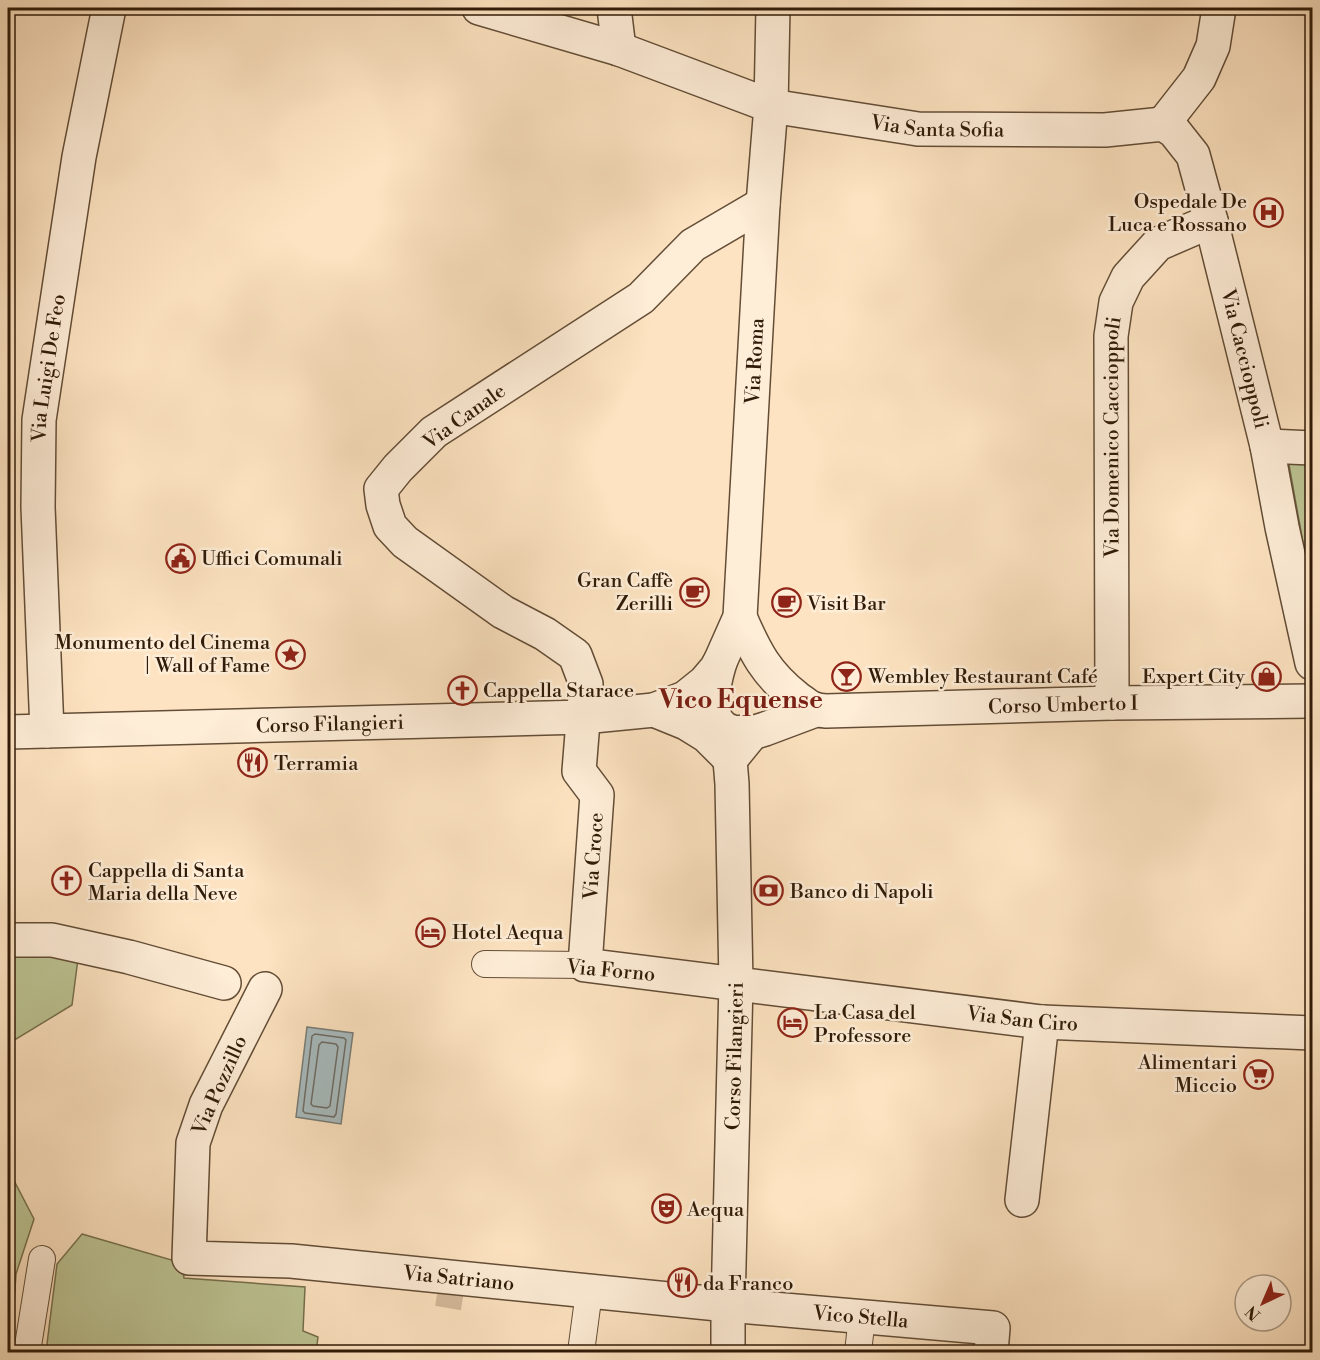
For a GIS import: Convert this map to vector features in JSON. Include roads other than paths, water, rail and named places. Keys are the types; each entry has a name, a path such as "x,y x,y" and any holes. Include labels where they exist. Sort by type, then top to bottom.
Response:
{"street":[{"name":"Via Luigi De Feo","path":"47,731 38,507 39,420 79,157 109,8"},
{"name":"Via Santa Sofia","path":"479,8 619,49 771,106 918,129 1105,130 1162,124"},
{"path":"614,8 619,49"},
{"name":"Via Roma","path":"740,617 763,204 771,106 773,8"},
{"path":"1162,124 1199,78 1213,46 1219,8"},
{"name":"Via Caccioppoli","path":"1162,124 1174,131 1193,155 1267,446 1312,663"},
{"name":"Via Canale","path":"584,717 586,684 574,655 545,634 503,612 405,542 390,526 383,505 381,489 398,468 434,432 641,298 693,245 763,204"},
{"name":"Via Domenico Caccioppoli","path":"1112,703 1111,336 1116,302 1128,277 1158,244 1211,221"},
{"path":"1267,446 1312,448"},
{"path":"740,617 720,662 712,703 716,718 722,726 732,732 752,733"},
{"path":"740,617 761,661 781,685 813,711"},
{"path":"654,710 685,698 705,682 720,662"},
{"name":"Corso Umberto I","path":"752,733 813,711 1112,703 1312,701"},
{"name":"Corso Filangieri","path":"8,732 584,717 654,710"},
{"path":"654,710 686,723 706,736 730,760 752,733"},
{"name":"Via Croce","path":"584,717 579,771 597,795 585,965"},
{"name":"Corso Filangieri","path":"728,1353 736,983 730,760"},
{"path":"8,940 52,940 129,957 224,983"},
{"name":"Via Forno","path":"486,964 585,965 736,983"},
{"name":"Via San Ciro","path":"736,983 1042,1022 1312,1033"},
{"name":"Via Pozzillo","path":"189,1258 193,1143 206,1105 265,989"},
{"path":"1022,1200 1042,1022"},
{"name":"Via Satriano","path":"189,1258 291,1262 452,1281 728,1305"},
{"path":"27,1353 42,1259"},
{"path":"581,1353 589,1292"},
{"name":"Vico Stella","path":"728,1305 862,1317 992,1340"},
{"path":"858,1353 862,1317"}],"water":[{"path":"307,1027 353,1033 341,1124 296,1117"}],"tunnel":[{"path":"448,1308 452,1284"}],"place":[{"name":"Ospedale De Luca e Rossano","path":"1268,212"},
{"name":"Uffici Comunali","path":"180,558"},
{"name":"Gran Caffè Zerilli","path":"694,592"},
{"name":"Visit Bar","path":"786,603"},
{"name":"Monumento del Cinema | Wall of Fame","path":"291,654"},
{"name":"Wembley Restaurant Café","path":"847,676"},
{"name":"Expert City","path":"1266,676"},
{"name":"Cappella Starace","path":"462,690"},
{"name":"Terramia","path":"253,763"},
{"name":"Cappella di Santa Maria della Neve","path":"67,881"},
{"name":"Banco di Napoli","path":"769,891"},
{"name":"Hotel Aequa","path":"431,932"},
{"name":"La Casa del Professore","path":"793,1023"},
{"name":"Alimentari Miccio","path":"1258,1074"},
{"name":"Aequa","path":"666,1209"},
{"name":"da Franco","path":"682,1283"}],"district":[{"name":"Vico Equense","path":"741,699"}]}
